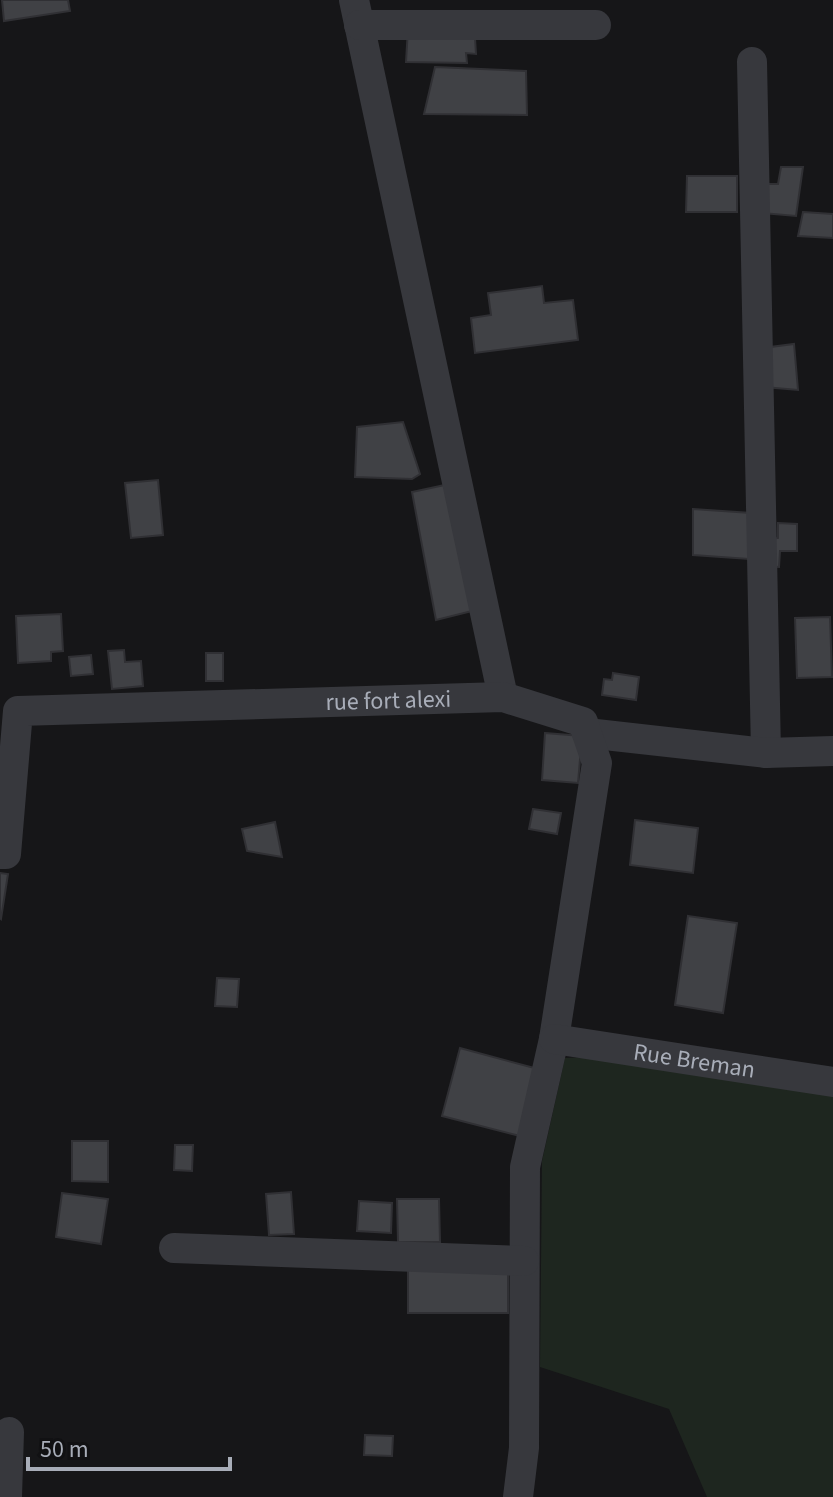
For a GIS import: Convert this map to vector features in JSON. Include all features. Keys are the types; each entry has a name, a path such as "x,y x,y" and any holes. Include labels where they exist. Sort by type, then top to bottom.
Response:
{"street":[{"path":"503,697 357,12 596,25"},
{"path":"752,62 766,753"},
{"name":"rue fort alexi","path":"0,854 6,854 18,711 503,697 583,722 587,733"},
{"path":"518,1497 524,1448 525,1167 554,1039 597,763 587,733 766,753 833,751"},
{"name":"Rue Breman","path":"554,1039 833,1082"},
{"path":"174,1248 524,1261"},
{"path":"7,1497 9,1432"}],"shaded area":[{"path":"620,1056 833,1092 833,1497 707,1497 669,1409 540,1367 542,1161 565,1058"}],"building":[{"path":"2,0 68,0 70,11 4,21"},
{"path":"408,28 475,38 476,54 466,53 467,63 406,62"},
{"path":"435,67 526,71 527,115 424,114"},
{"path":"781,167 803,167 796,216 761,213 768,184 778,184"},
{"path":"687,176 737,176 737,212 686,212"},
{"path":"803,212 833,214 833,238 798,236"},
{"path":"542,286 544,303 573,300 578,340 475,353 471,318 491,315 488,293"},
{"path":"794,344 798,390 764,387 763,348"},
{"path":"403,422 420,474 412,479 355,477 357,427"},
{"path":"158,480 163,535 131,538 125,483"},
{"path":"454,483 480,609 436,620 412,492"},
{"path":"693,509 751,513 749,559 693,555"},
{"path":"778,523 797,524 797,551 780,551 779,567 763,566 765,540 778,538"},
{"path":"61,614 63,651 51,652 51,661 18,663 16,616"},
{"path":"830,617 832,677 797,678 795,618"},
{"path":"124,650 125,662 141,661 143,686 112,689 108,651"},
{"path":"206,653 223,653 223,681 206,681"},
{"path":"91,655 93,674 71,676 69,657"},
{"path":"613,673 639,677 636,700 602,695 604,679 612,680"},
{"path":"545,733 582,736 578,783 542,780"},
{"path":"533,809 561,813 557,834 529,829"},
{"path":"635,820 698,828 693,873 630,865"},
{"path":"275,822 282,857 247,851 242,829"},
{"path":"0,873 8,874 1,919 0,918"},
{"path":"688,916 737,923 723,1013 675,1005"},
{"path":"217,978 239,979 237,1007 215,1006"},
{"path":"460,1048 538,1069 520,1136 442,1116"},
{"path":"72,1141 108,1141 108,1182 72,1181"},
{"path":"175,1145 193,1145 192,1171 174,1170"},
{"path":"291,1192 294,1234 269,1235 266,1194"},
{"path":"62,1193 108,1199 101,1244 56,1237"},
{"path":"397,1199 439,1199 440,1242 398,1242"},
{"path":"359,1201 392,1203 391,1233 357,1231"},
{"path":"408,1263 508,1263 508,1313 408,1313"},
{"path":"365,1435 393,1436 392,1456 364,1455"}]}
